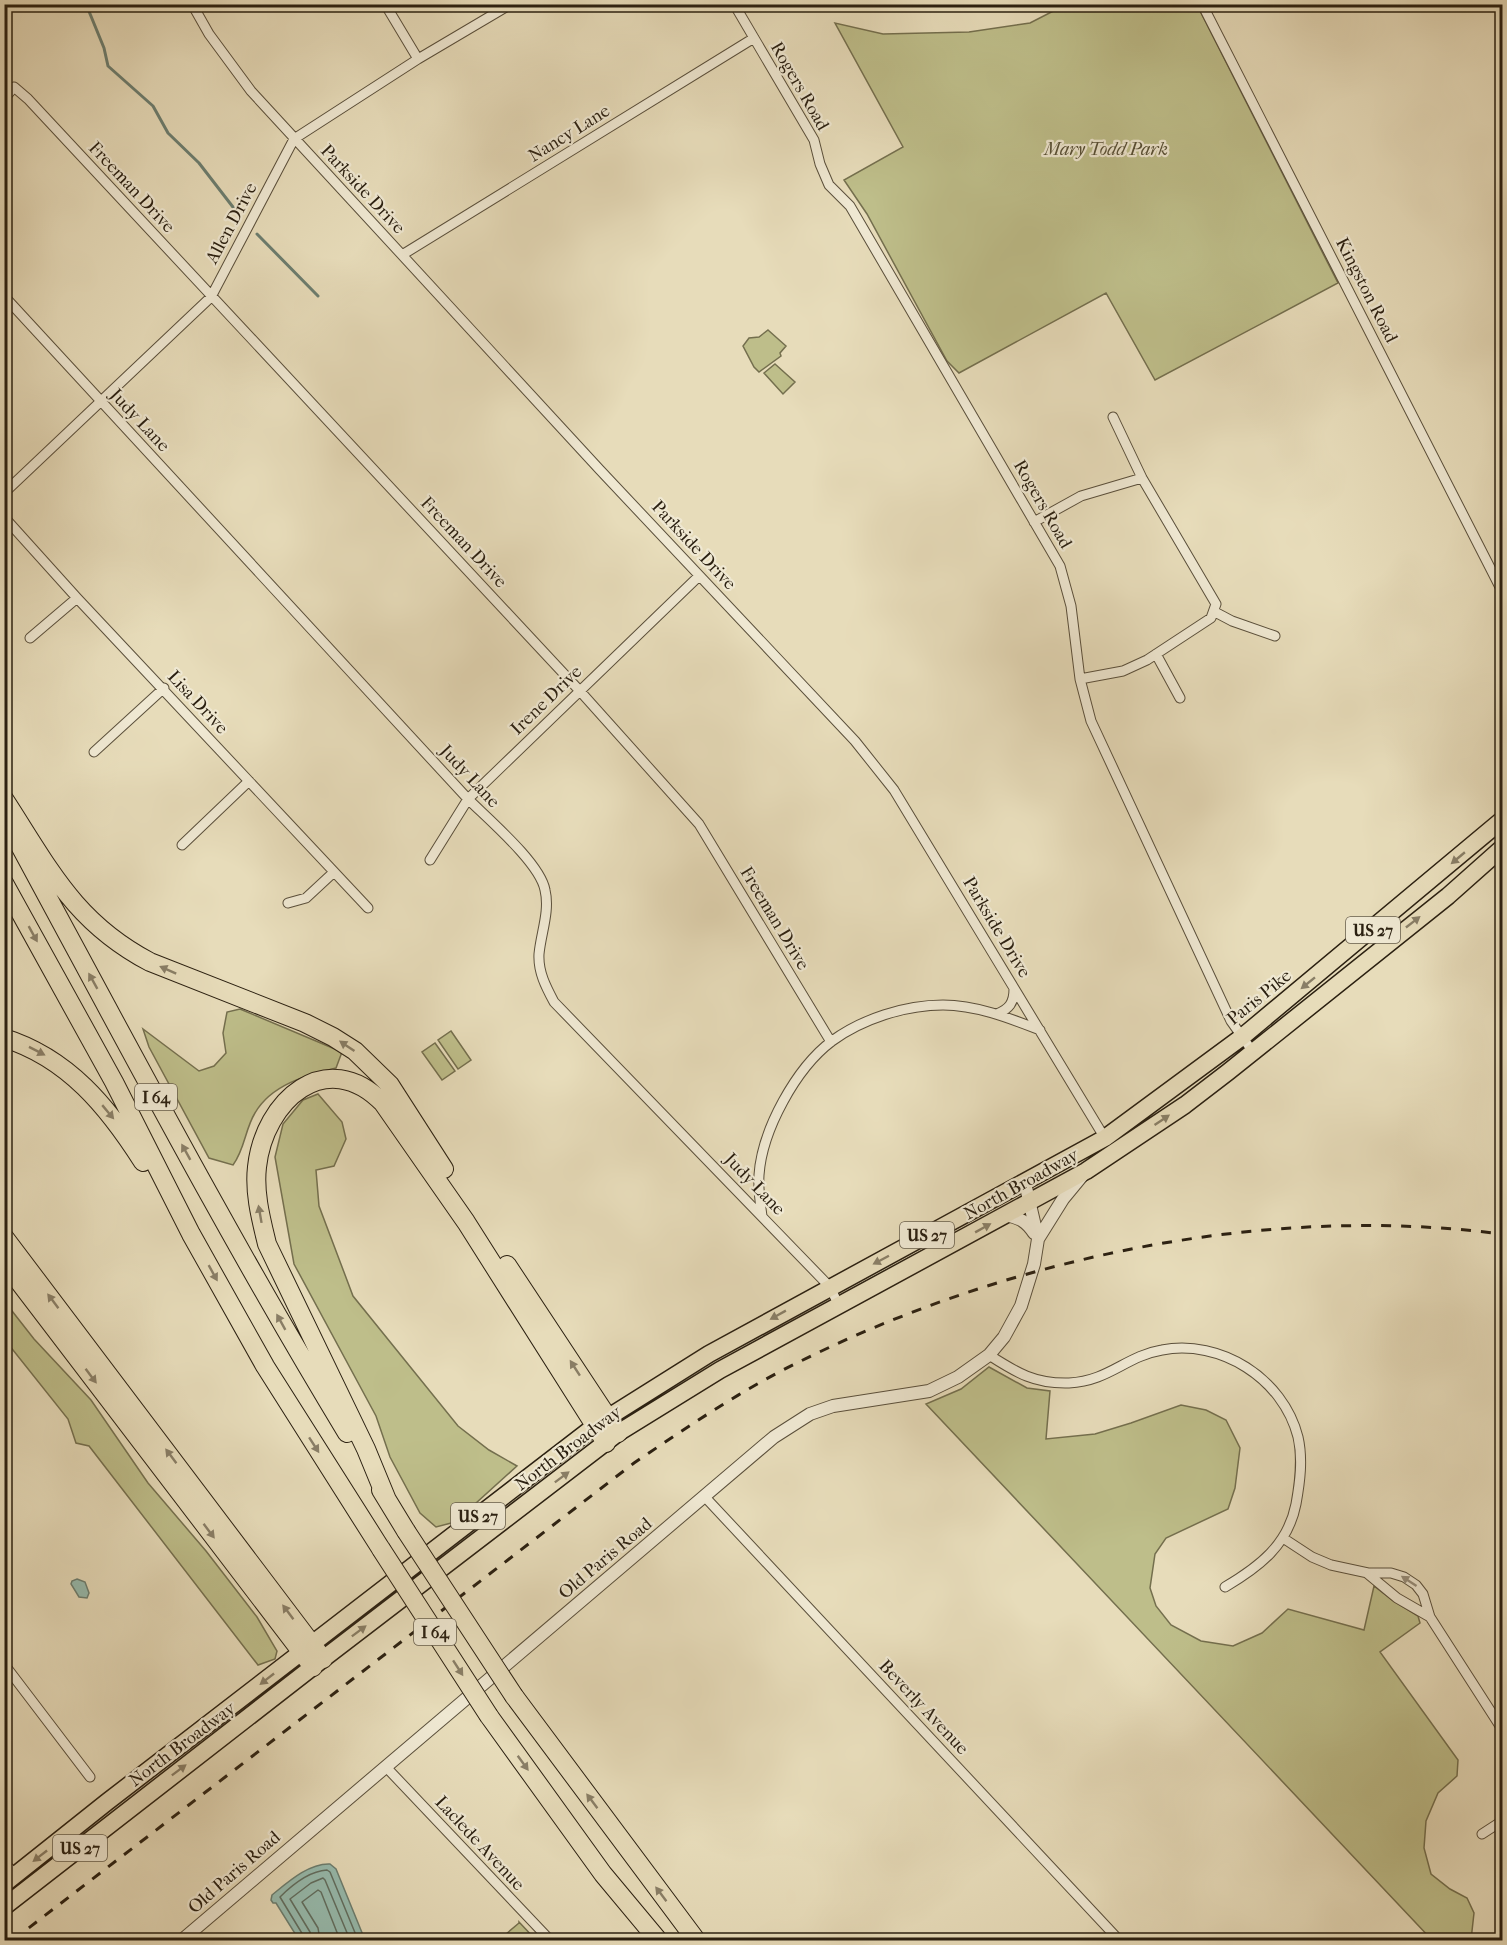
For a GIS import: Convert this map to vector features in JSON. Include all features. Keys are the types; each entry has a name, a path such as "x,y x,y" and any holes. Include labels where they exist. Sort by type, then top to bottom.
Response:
{"highway":[{"path":"4,799 56,881 103,932 129,951 150,962 333,1036 355,1051 390,1085 612,1438"},
{"name":"I 64","path":"4,819 310,1373 406,1531 514,1696 696,1941"},
{"name":"Paris Pike","path":"1109,1145 1242,1038 1503,820"},
{"name":"Paris Pike","path":"1025,1183 1109,1145 1185,1105 1448,896 1503,848"},
{"name":"I 64","path":"4,883 114,1082 191,1234 282,1396 489,1716 603,1874 658,1941"},
{"path":"4,1038 45,1055 68,1070 88,1088 114,1118 191,1234"},
{"path":"387,1500 366,1449 267,1244 260,1216 257,1168 266,1129 281,1105 292,1094 317,1081 331,1079 346,1081 373,1093 383,1103 399,1123 601,1421"},
{"name":"North Broadway","path":"4,1907 612,1438 720,1370 1086,1171 1109,1145"},
{"name":"North Broadway","path":"8,1874 601,1421 709,1354 1025,1183"},
{"path":"4,1238 211,1508 306,1648"},
{"path":"4,1262 318,1663"}],"street":[{"name":"Parkside Drive","path":"192,4 226,59 294,139 855,741 894,790 1109,1145"},
{"path":"385,4 418,59"},
{"name":"Allen Drive","path":"4,493 211,297 294,139 418,59 511,4"},
{"name":"Rogers Road","path":"734,4 814,140 820,164 829,185 850,206 1064,576 1071,606 1080,679 1091,721 1231,1021 1253,1052"},
{"name":"Kingston Road","path":"1202,4 1503,591"},
{"name":"Nancy Lane","path":"402,255 754,38"},
{"name":"Freeman Drive","path":"4,99 14,87 28,99 579,690 699,824 831,1042"},
{"name":"Judy Lane","path":"4,296 468,799 531,863 542,879 546,891 539,957 543,982 554,1002 830,1287 839,1306"},
{"path":"1080,679 1123,671 1156,654 1211,618 1215,612 1216,604 1142,478 1113,417"},
{"path":"1034,522 1081,496 1142,478"},
{"name":"Lisa Drive","path":"4,517 368,908"},
{"name":"Irene Drive","path":"430,860 468,799 699,576"},
{"path":"30,638 77,598"},
{"path":"1215,612 1232,621 1275,636"},
{"path":"1156,654 1180,698"},
{"path":"94,752 164,688"},
{"path":"182,845 249,781"},
{"path":"288,903 306,898 334,872"},
{"path":"997,1014 1011,1005 1014,988"},
{"path":"762,1216 759,1173 766,1142 799,1076 831,1042 871,1020 907,1009 945,1005 997,1014 1040,1030"},
{"name":"Old Paris Road","path":"1038,1239 1063,1199 1086,1171"},
{"path":"1025,1183 1034,1200 1046,1209 1048,1222"},
{"name":"Old Paris Road","path":"182,1941 774,1437 810,1414 833,1406 929,1391 958,1377 989,1355 1004,1337 1021,1306 1034,1264 1038,1239 1034,1200"},
{"path":"1005,1215 1018,1217 1028,1223 1038,1239"},
{"path":"989,1355 1026,1377 1054,1383 1103,1377 1142,1355 1178,1348 1193,1348 1215,1353 1245,1366 1267,1384 1283,1403 1298,1438 1300,1483 1293,1516 1283,1538 1263,1562 1225,1587"},
{"name":"Beverly Avenue","path":"705,1497 1119,1941"},
{"path":"1283,1538 1312,1557 1331,1565 1368,1573 1391,1573 1404,1577 1416,1585 1423,1594 1430,1617 1503,1729"},
{"path":"1368,1573 1397,1598 1430,1617"},
{"path":"4,1664 90,1778"},
{"name":"Laclede Avenue","path":"386,1767 550,1941"},
{"path":"1482,1834 1503,1821"},
{"path":"8,1874 27,1889"}],"green space":[{"name":"Mary Todd Park","path":"1065,5 1197,5 1338,283 1155,380 1106,293 959,373 947,361 867,214 844,180 903,147 835,23 883,34 969,32 1030,23"},
{"path":"768,330 786,346 780,353 781,356 759,372 743,346 749,338 759,337"},
{"path":"775,364 795,382 783,394 764,373"},
{"path":"240,1009 342,1052 336,1068 290,1083 270,1095 262,1103 252,1119 233,1165 209,1158 149,1047 143,1029 199,1071 214,1066 226,1053 223,1033 227,1012"},
{"path":"451,1031 471,1060 458,1069 438,1040"},
{"path":"435,1043 455,1071 442,1080 422,1052"},
{"path":"318,1094 342,1122 346,1139 334,1166 316,1170 319,1206 353,1296 458,1426 489,1450 517,1466 455,1522 436,1527 420,1513 390,1457 376,1416 294,1264 275,1157 283,1124 303,1100"},
{"path":"5,1302 34,1339 91,1400 148,1483 206,1551 257,1617 277,1651 275,1659 258,1665 89,1446 76,1443 68,1419 5,1340"},
{"path":"989,1367 1027,1388 1050,1391 1046,1439 1095,1434 1181,1405 1206,1410 1226,1420 1240,1448 1235,1488 1228,1509 1166,1538 1155,1554 1150,1588 1156,1606 1171,1625 1201,1641 1233,1646 1262,1633 1288,1609 1364,1630 1374,1586 1418,1616 1420,1623 1380,1652 1458,1760 1457,1776 1438,1793 1426,1821 1424,1848 1431,1874 1450,1889 1467,1898 1474,1913 1471,1940 1432,1940 926,1404 961,1389"},
{"path":"519,1923 536,1940 499,1940"}],"water":[{"path":"77,1579 85,1582 89,1593 87,1598 79,1597 71,1584"},
{"path":"330,1864 336,1869 365,1940 299,1940 276,1903 271,1900 272,1895 299,1874 314,1867"}],"waterway":[{"path":"86,4 104,48 108,66 153,106 168,133 199,163 236,211"},
{"path":"257,234 318,296"}],"railway":[{"path":"13,1940 634,1463 689,1426 783,1370 866,1331 952,1298 1042,1270 1133,1249 1225,1234 1318,1227 1410,1226 1502,1234"}]}
